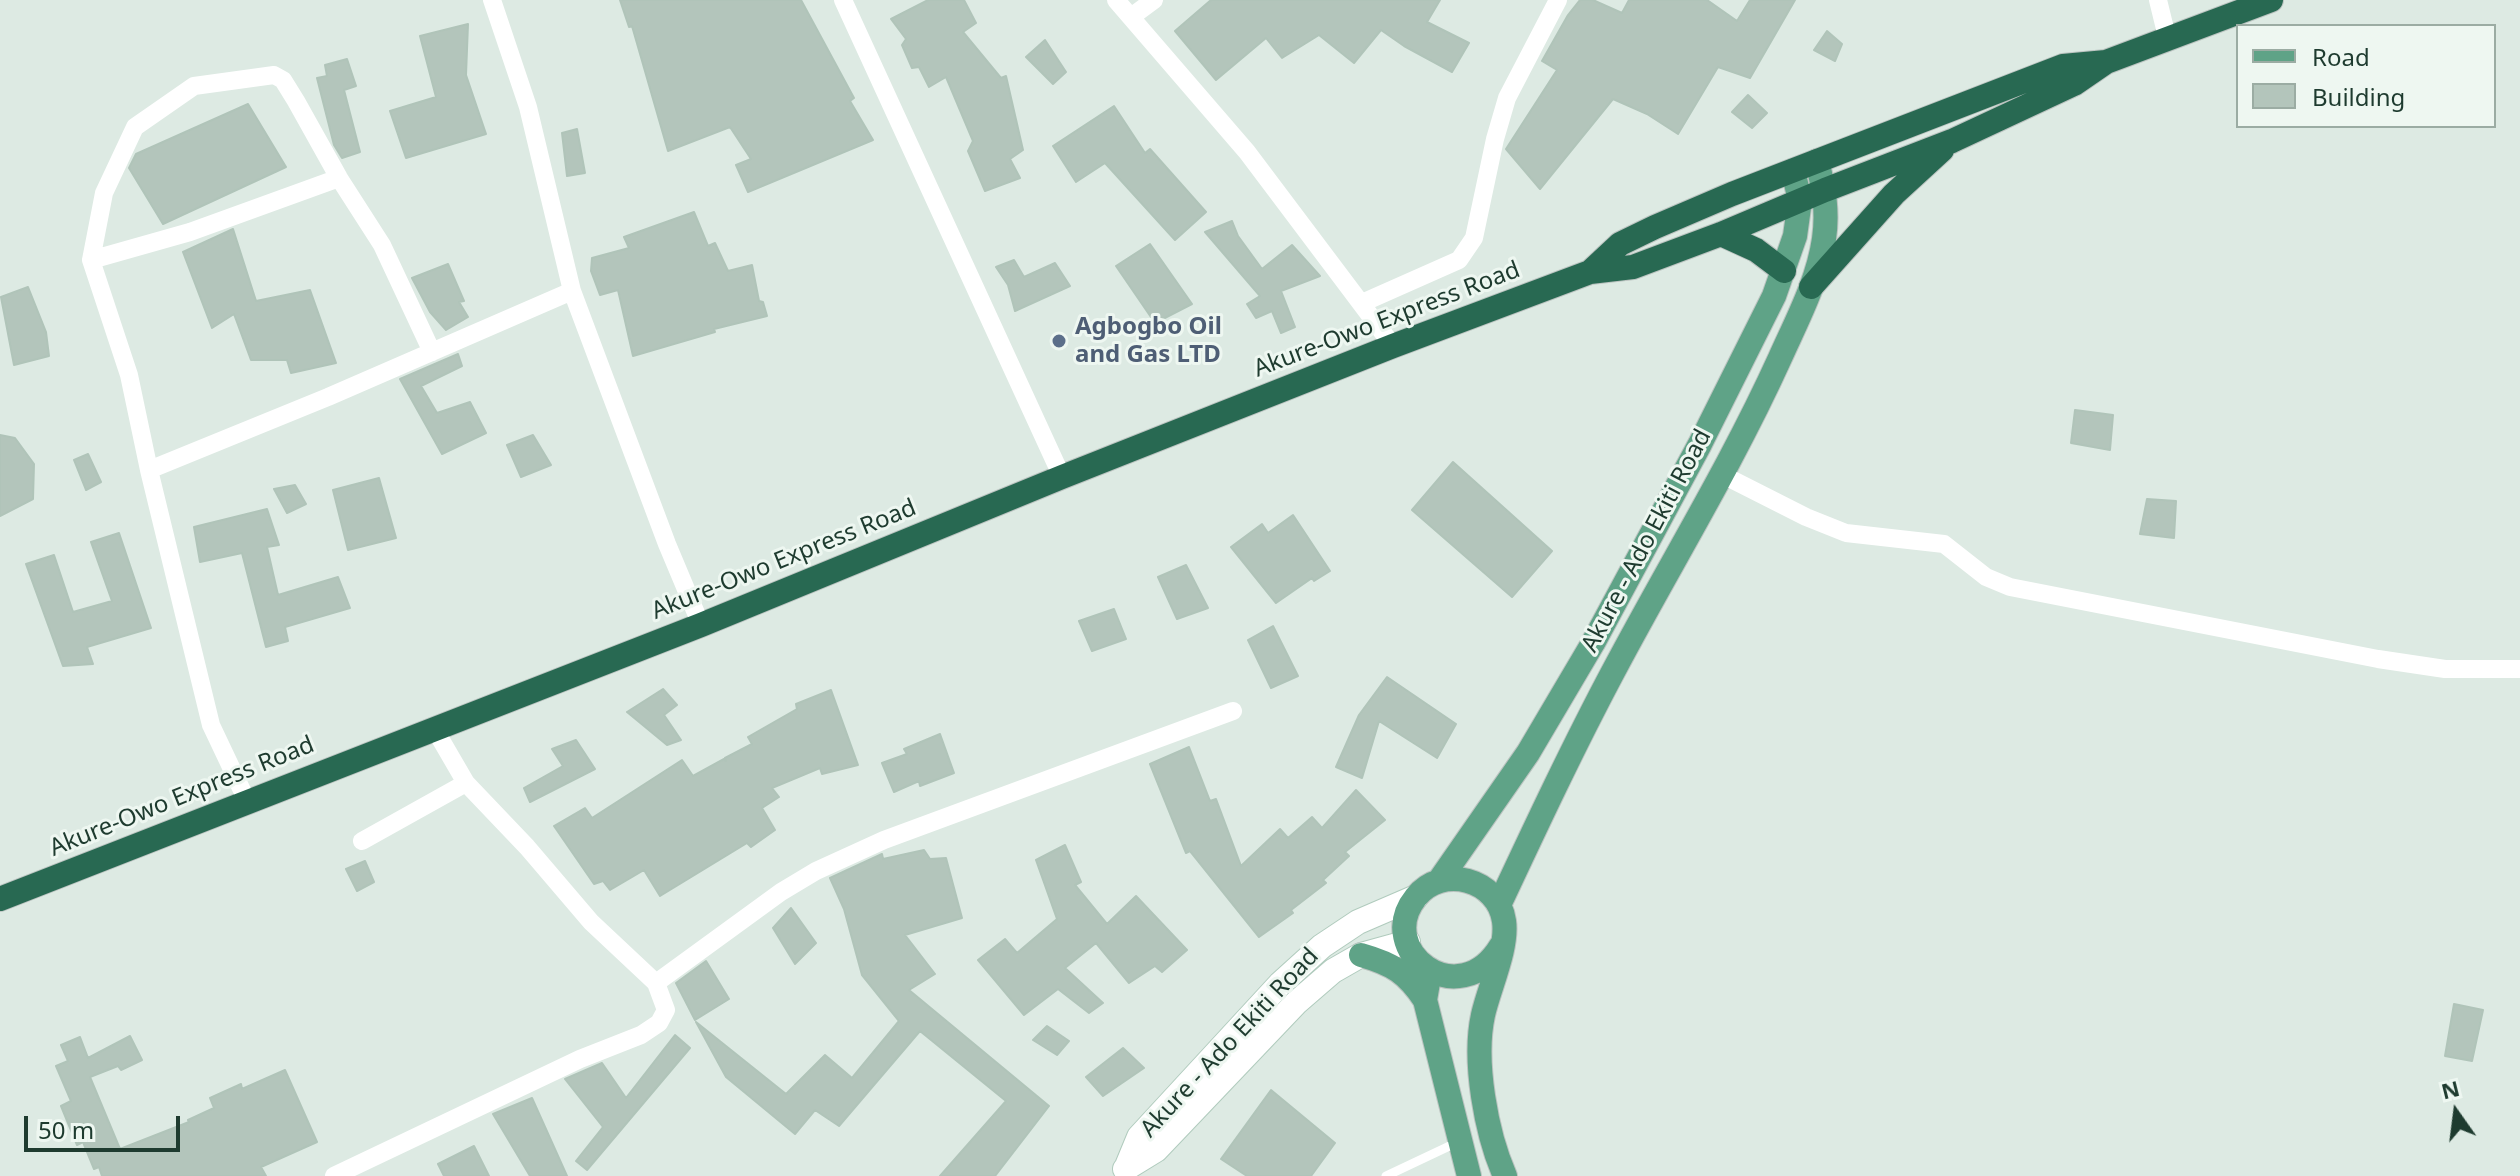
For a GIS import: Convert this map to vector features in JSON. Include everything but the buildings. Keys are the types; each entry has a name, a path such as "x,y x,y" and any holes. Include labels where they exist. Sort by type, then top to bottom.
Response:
{"highway":[{"name":"Akure-Owo Express Road","path":"1590,272 1620,244 1732,194 2063,66 2106,62 2271,0"},
{"name":"Akure-Owo Express Road","path":"0,899 701,625 1393,346 1590,272 1633,267 1721,234 1952,141 2074,84 2106,62"},
{"path":"1811,287 1894,194 1952,141"},
{"path":"1721,234 1756,250 1784,271"}],"main road":[{"name":"Akure - Ado Ekiti Road","path":"1499,905 1557,779 1723,475 1811,287 1823,243 1826,217 1825,190 1817,161"},
{"path":"1793,171 1800,200"},
{"name":"Akure - Ado Ekiti Road","path":"1439,881 1528,753 1593,643 1700,444 1774,296 1795,236 1800,200"},
{"path":"1501,946 1484,968 1471,975 1457,977 1430,971 1419,962 1408,942 1405,923 1416,897 1426,887 1453,878 1467,879 1491,893 1499,905 1505,932 1482,1018 1479,1045 1484,1098 1505,1176"},
{"name":"Akure - Ado Ekiti Road","path":"1122,1171 1139,1137 1280,984 1322,946 1358,922 1416,897"},
{"name":"Akure - Ado Ekiti Road","path":"1122,1171 1156,1150 1296,1003 1333,971 1361,955 1408,942"},
{"path":"1361,955 1399,970 1411,980 1425,1000 1458,1142 1469,1176"},
{"path":"1425,1000 1430,971"}],"street":[{"path":"492,0 528,107 572,291 667,544 701,625"},
{"path":"843,0 1062,477"},
{"path":"1116,0 1247,152 1393,346"},
{"path":"1131,17 1154,0"},
{"path":"1362,303 1459,260 1468,250 1474,238 1507,98 1558,0"},
{"path":"2158,0 2168,41"},
{"path":"247,801 211,725 129,375 91,260 104,193 135,127 194,86 274,75 279,77 382,245 432,352"},
{"path":"91,260 190,232 339,178"},
{"path":"149,470 572,291"},
{"path":"1723,475 1806,517 1846,533 1944,544 1986,577 2010,587 2378,659 2445,669 2520,669"},
{"path":"656,983 781,892 816,871 884,840 1233,711"},
{"path":"334,1176 580,1059 641,1035 659,1023 666,1010 656,983 591,922 527,847 466,783 434,728"},
{"path":"362,841 466,783"}],"lane":[{"path":"1386,1176 1458,1142"}],"place":[{"name":"Agbogbo Oil and Gas LTD","path":"1059,341"}]}
